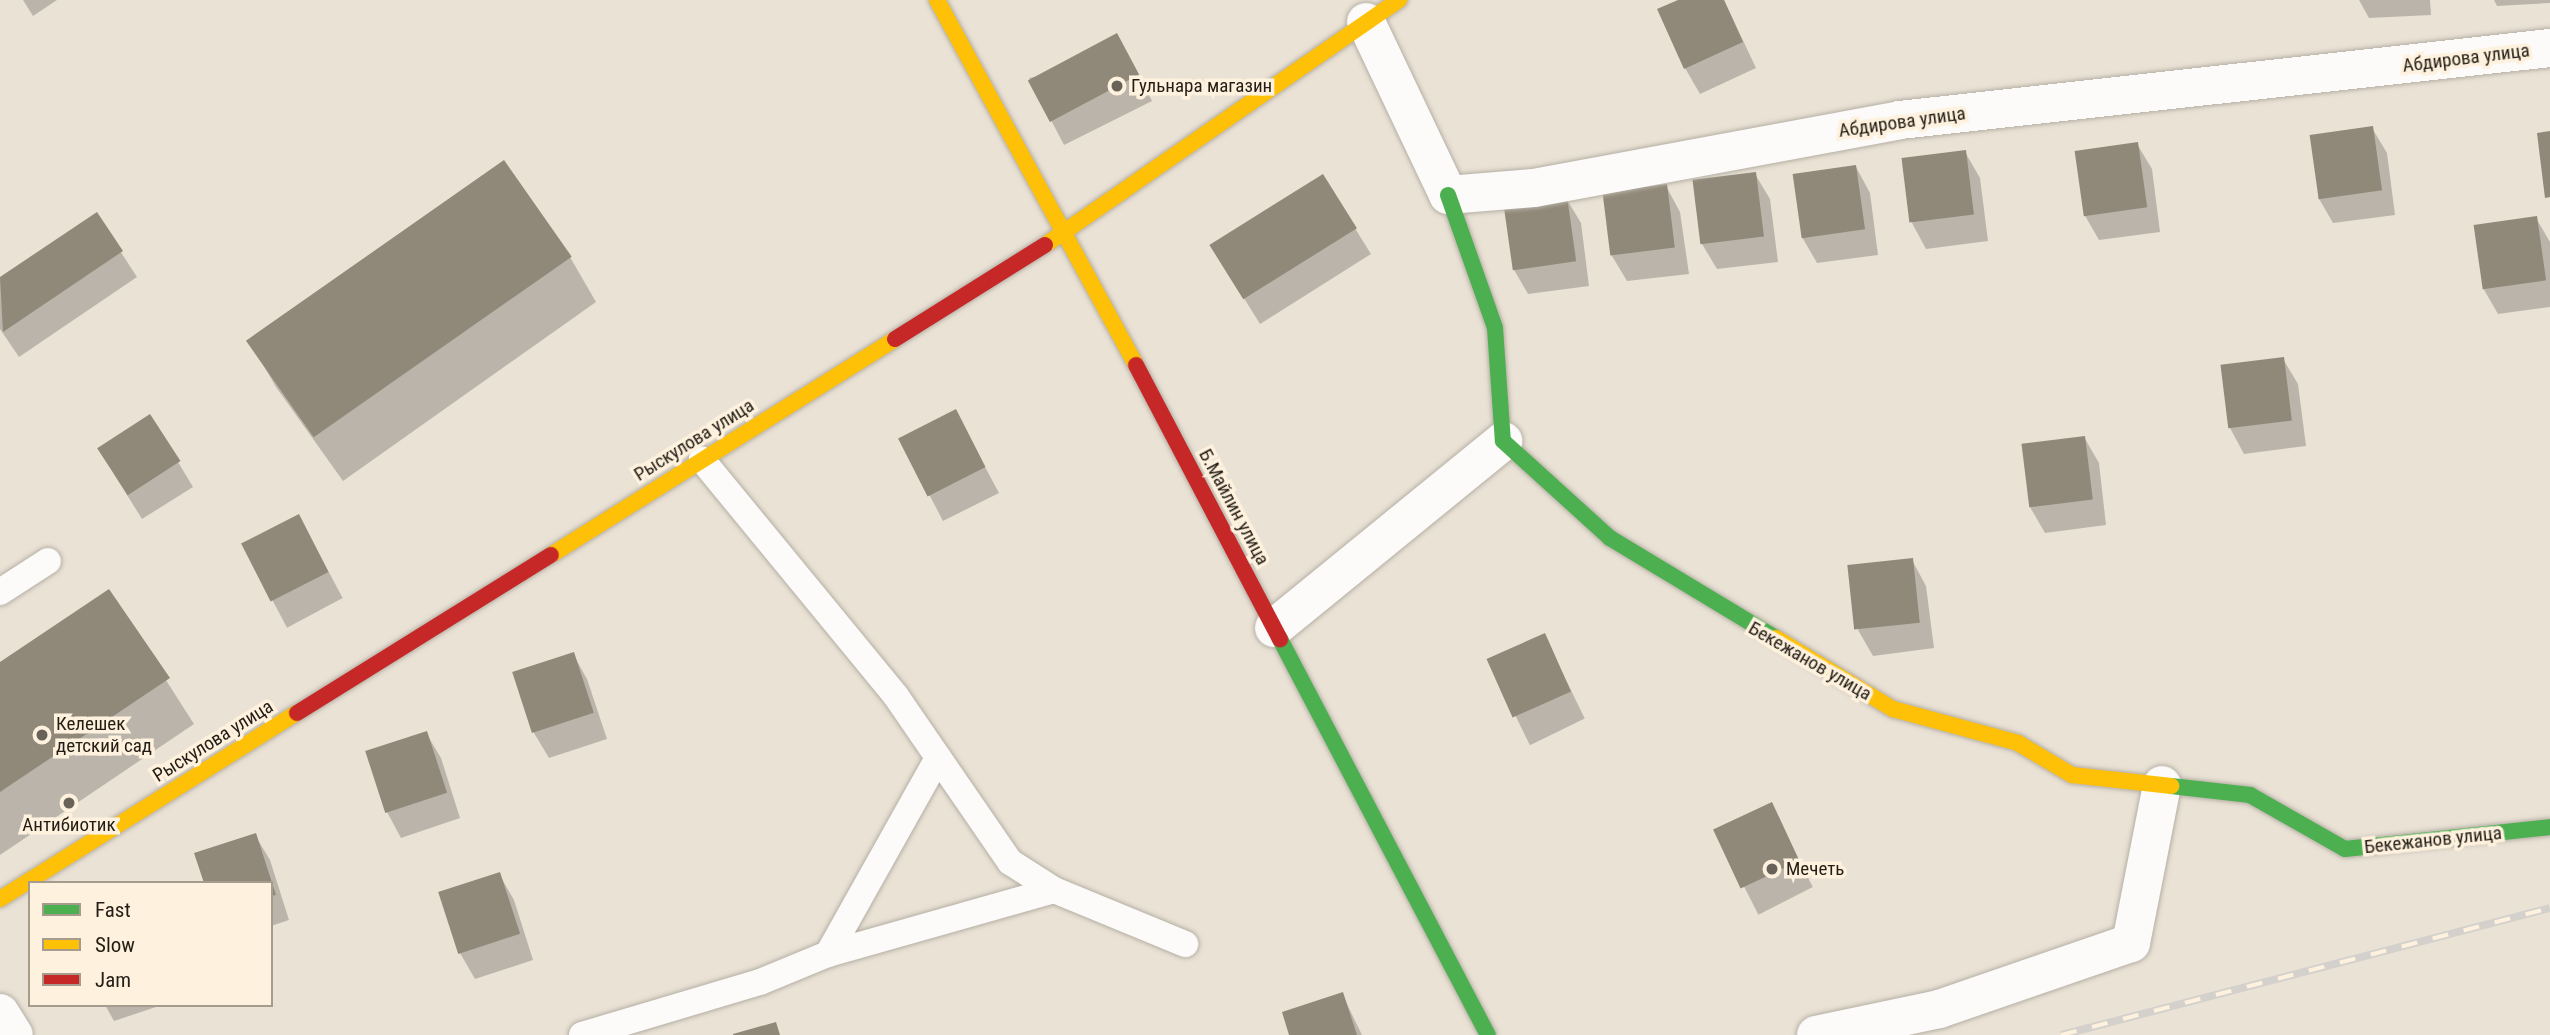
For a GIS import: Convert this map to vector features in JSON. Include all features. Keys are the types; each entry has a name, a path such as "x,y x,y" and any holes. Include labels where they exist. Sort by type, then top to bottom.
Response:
{"street":[{"name":"Б.Майлин улица","path":"937,0 1066,232 1488,1035"},
{"name":"Рыскулова улица","path":"29,881 1066,232 1399,0"},
{"path":"1274,628 1503,441 1495,328 1448,195 1366,22"},
{"name":"Абдирова улица","path":"1448,195 1534,188 1900,120 2550,48"},
{"name":"Бекежанов улица","path":"1503,441 1610,538 1893,709 2018,743 2072,775 2250,794 2345,849 2550,827"},
{"path":"1816,1035 1939,1009 2131,943 2162,785"},
{"name":"Рыскулова улица","path":"0,899 28,881"},
{"path":"0,1013 13,1035"}],"lane":[{"path":"702,460 896,696 1010,862 1054,890 1185,944"},
{"path":"0,592 48,561"},
{"path":"828,954 938,758"},
{"path":"582,1035 760,982 828,954 1054,890"}],"building":[{"path":"1678,0 1724,0 1743,42 1684,69 1657,9"},
{"path":"1117,33 1139,74 1050,122 1028,80"},
{"path":"2373,126 2382,190 2319,199 2310,135"},
{"path":"2550,131 2550,197 2545,198 2537,133"},
{"path":"2138,142 2147,207 2084,216 2075,151"},
{"path":"1966,150 1974,215 1909,222 1901,158"},
{"path":"504,160 572,257 314,437 246,341"},
{"path":"1856,165 1865,229 1802,238 1793,174"},
{"path":"1756,172 1764,237 1700,244 1692,180"},
{"path":"1323,174 1357,228 1243,299 1209,245"},
{"path":"1667,184 1675,248 1610,255 1602,192"},
{"path":"1567,196 1576,261 1513,270 1504,205"},
{"path":"97,212 123,251 3,332 0,277"},
{"path":"2537,216 2546,280 2483,289 2474,225"},
{"path":"2284,357 2292,421 2228,428 2220,365"},
{"path":"956,409 986,467 928,496 898,439"},
{"path":"150,414 180,461 128,495 97,448"},
{"path":"2085,436 2093,500 2029,507 2021,444"},
{"path":"299,514 329,572 271,601 241,544"},
{"path":"1913,558 1920,623 1854,630 1847,565"},
{"name":"Келешек детский сад","path":"109,589 170,678 0,792 0,662"},
{"path":"1545,633 1571,691 1513,717 1487,659"},
{"path":"574,652 594,713 532,733 512,672"},
{"path":"427,731 447,793 385,813 365,751"},
{"path":"1772,802 1799,861 1741,888 1713,829"},
{"path":"256,833 271,881 203,881 194,853"},
{"path":"500,872 520,934 458,954 438,892"},
{"path":"1343,992 1357,1035 1289,1035 1282,1012"},
{"path":"776,1022 780,1035 733,1035 733,1034"}],"railway":[{"path":"2061,1035 2550,908"}],"traffic: fast":[{"path":"1448,195 1495,328 1503,441 1610,538 1776,638"},
{"path":"1280,639 1488,1035"},
{"path":"2171,786 2250,795 2345,849 2550,827"}],"traffic: slow":[{"path":"937,0 1136,365"},
{"path":"1045,245 1399,0"},
{"path":"551,555 895,339"},
{"path":"1776,638 1893,709 2018,743 2072,775 2171,786"},
{"path":"29,881 297,713"},
{"path":"0,899 28,881"}],"traffic: jam":[{"path":"895,339 1045,245"},
{"path":"1136,365 1280,639"},
{"path":"297,713 551,555"}],"place":[{"name":"Гульнара магазин","path":"1117,86"},
{"name":"Келешек детский сад","path":"42,735"},
{"name":"Антибиотик","path":"69,803"},
{"name":"Мечеть","path":"1772,869"}]}
